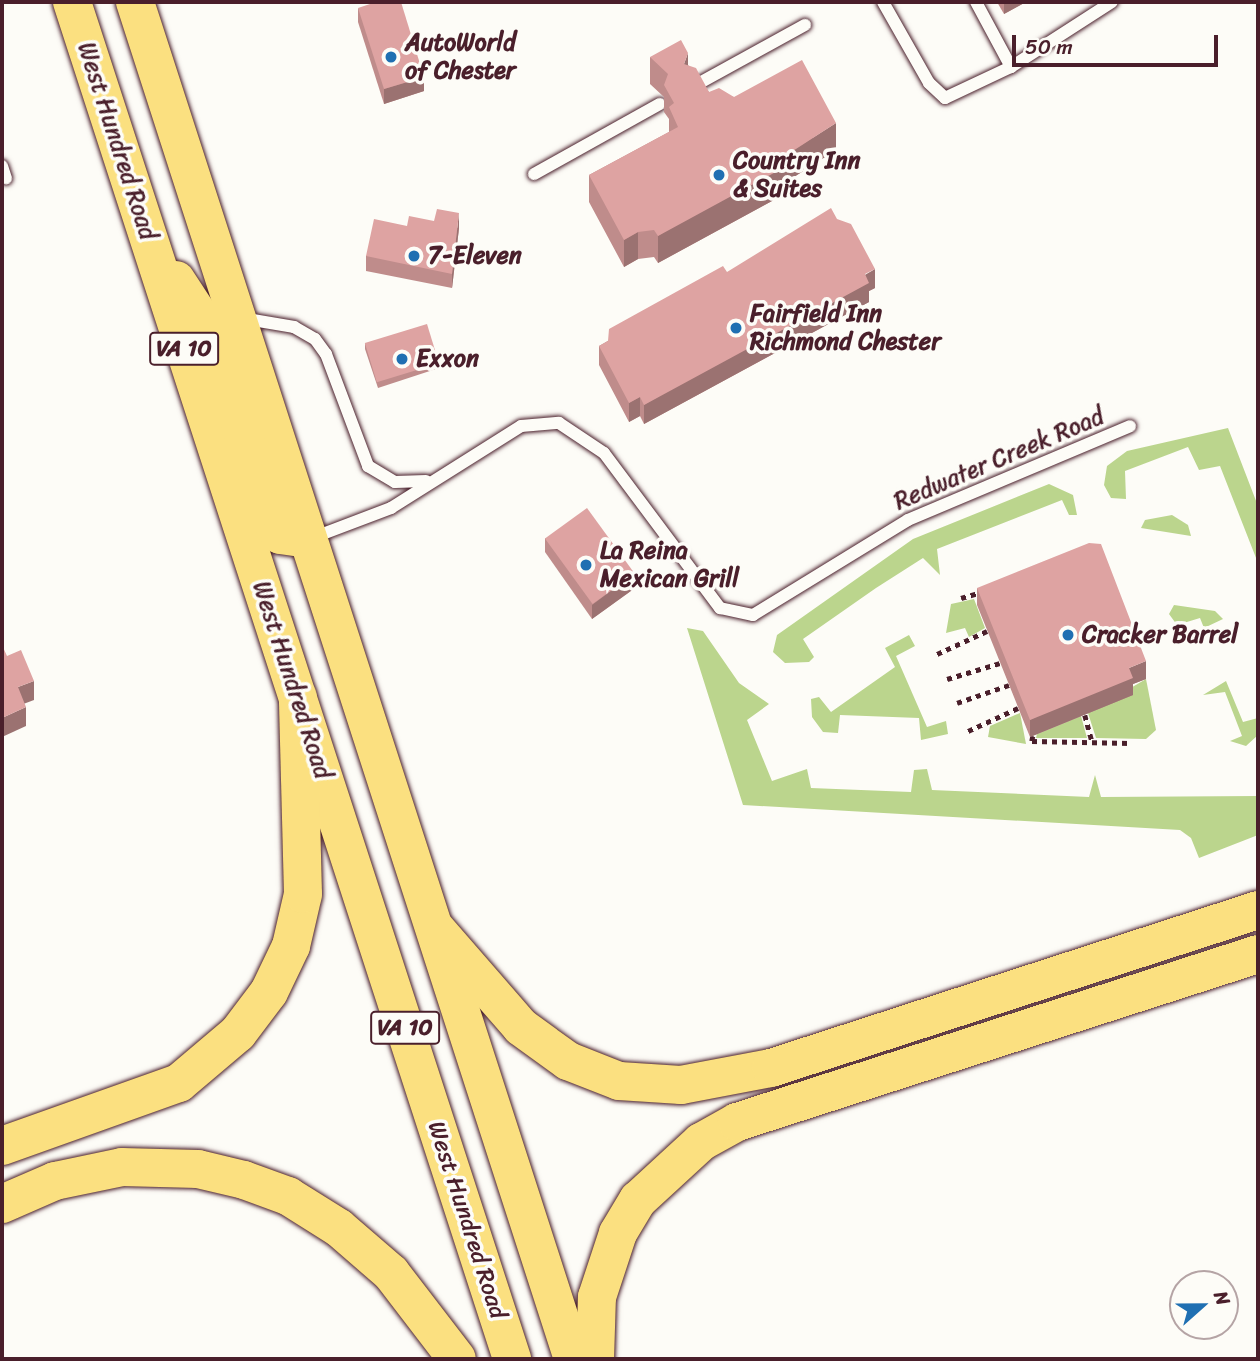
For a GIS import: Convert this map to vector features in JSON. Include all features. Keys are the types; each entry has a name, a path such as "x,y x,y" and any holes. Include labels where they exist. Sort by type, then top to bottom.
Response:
{"main road":[{"name":"West Hundred Road","path":"72,2 512,1359"},
{"name":"VA 10","path":"135,2 573,1359"},
{"path":"148,237 209,332 272,522 280,536 308,539"},
{"path":"2,1146 179,1083 220,1051 269,992 291,946 303,894 298,697"},
{"path":"435,928 521,1027 568,1061 620,1080 681,1084 771,1068 1258,910"},
{"path":"594,1359 597,1297 618,1233 638,1200 701,1142 737,1122 1258,954"},
{"path":"2,1203 55,1181 122,1167 198,1169 244,1180 288,1196 338,1228 391,1273 457,1359"}],"lane":[{"path":"883,2 929,83 945,98 1011,68 1112,2"},
{"path":"976,2 1011,68"},
{"path":"692,87 805,25"},
{"path":"534,174 660,104"},
{"path":"238,317 294,327 315,339 368,466 395,482 426,481"},
{"name":"Redwater Creek Road","path":"308,539 391,508 426,481 521,426 559,423 579,430 607,456 720,608 753,615 908,520 1130,426"}],"path":[{"path":"961,598 992,588"},
{"path":"980,592 984,603"},
{"path":"937,654 987,631"},
{"path":"947,679 1000,663"},
{"path":"957,703 1009,685"},
{"path":"968,731 1018,708"},
{"path":"1085,715 1093,743"},
{"path":"1032,736 1032,741 1130,743"}],"green space":[{"path":"1228,428 1258,506 1258,563 1220,466 1199,470 1188,447 1125,471 1126,499 1111,498 1104,485 1107,466 1127,451"},
{"path":"1049,484 1073,495 1077,515 1069,515 1062,500 937,549 940,575 923,558 876,588 803,639 814,657 809,662 785,663 773,652 777,635 913,539"},
{"path":"1172,515 1188,525 1191,536 1141,528 1145,520"},
{"path":"974,599 985,628 969,637 965,628 946,633 951,604"},
{"path":"1174,605 1215,611 1223,619 1204,628 1200,618 1177,625 1169,614"},
{"path":"687,628 703,631 739,683 769,704 747,720 772,781 807,769 811,788 911,792 914,770 927,769 932,790 1089,797 1095,775 1101,797 1258,796 1258,835 1199,858 1191,838 1180,830 743,805"},
{"path":"909,635 915,646 896,656 927,727 946,721 948,734 921,740 919,718 840,715 838,733 823,732 812,717 811,699 819,697 831,712 895,667 885,648"},
{"path":"1146,679 1156,730 1146,739 1096,738 1088,713"},
{"path":"1226,681 1243,722 1258,718 1258,735 1246,746 1230,741 1242,736 1225,692 1203,695"},
{"path":"1020,713 1026,744 988,737 990,726"},
{"path":"1081,716 1087,738 1036,738 1037,734"}],"building":[{"name":"AutoWorld of Chester","path":"376,2 401,2 424,77 384,89 358,8"},
{"name":"Country Inn & Suites","path":"681,40 688,53 684,64 696,68 709,92 719,88 734,97 802,60 836,123 779,160 783,168 658,236 654,230 638,232 624,240 589,175 678,127 669,107 674,103 664,85 668,74 650,57"},
{"name":"Fairfield Inn Richmond Chester","path":"831,208 837,219 851,224 875,269 865,274 869,283 644,405 640,397 629,403 599,346 608,341 609,329 723,266 727,272"},
{"name":"7-Eleven","path":"437,209 459,213 452,274 366,256 374,219 407,226 409,216 434,221"},
{"name":"Exxon","path":"427,324 439,363 377,382 365,343"},
{"name":"La Reina Mexican Grill","path":"587,508 635,574 593,604 545,539"},
{"name":"Cracker Barrel","path":"1089,543 1101,544 1146,661 1129,668 1133,678 1030,720 977,588"},
{"path":"2,645 7,656 21,650 34,681 18,687 26,707 2,718"}],"place":[{"name":"AutoWorld of Chester","path":"391,57"},
{"name":"Country Inn & Suites","path":"719,175"},
{"name":"7-Eleven","path":"414,256"},
{"name":"Fairfield Inn Richmond Chester","path":"736,328"},
{"name":"Exxon","path":"402,359"},
{"name":"La Reina Mexican Grill","path":"586,565"},
{"name":"Cracker Barrel","path":"1068,635"}]}
